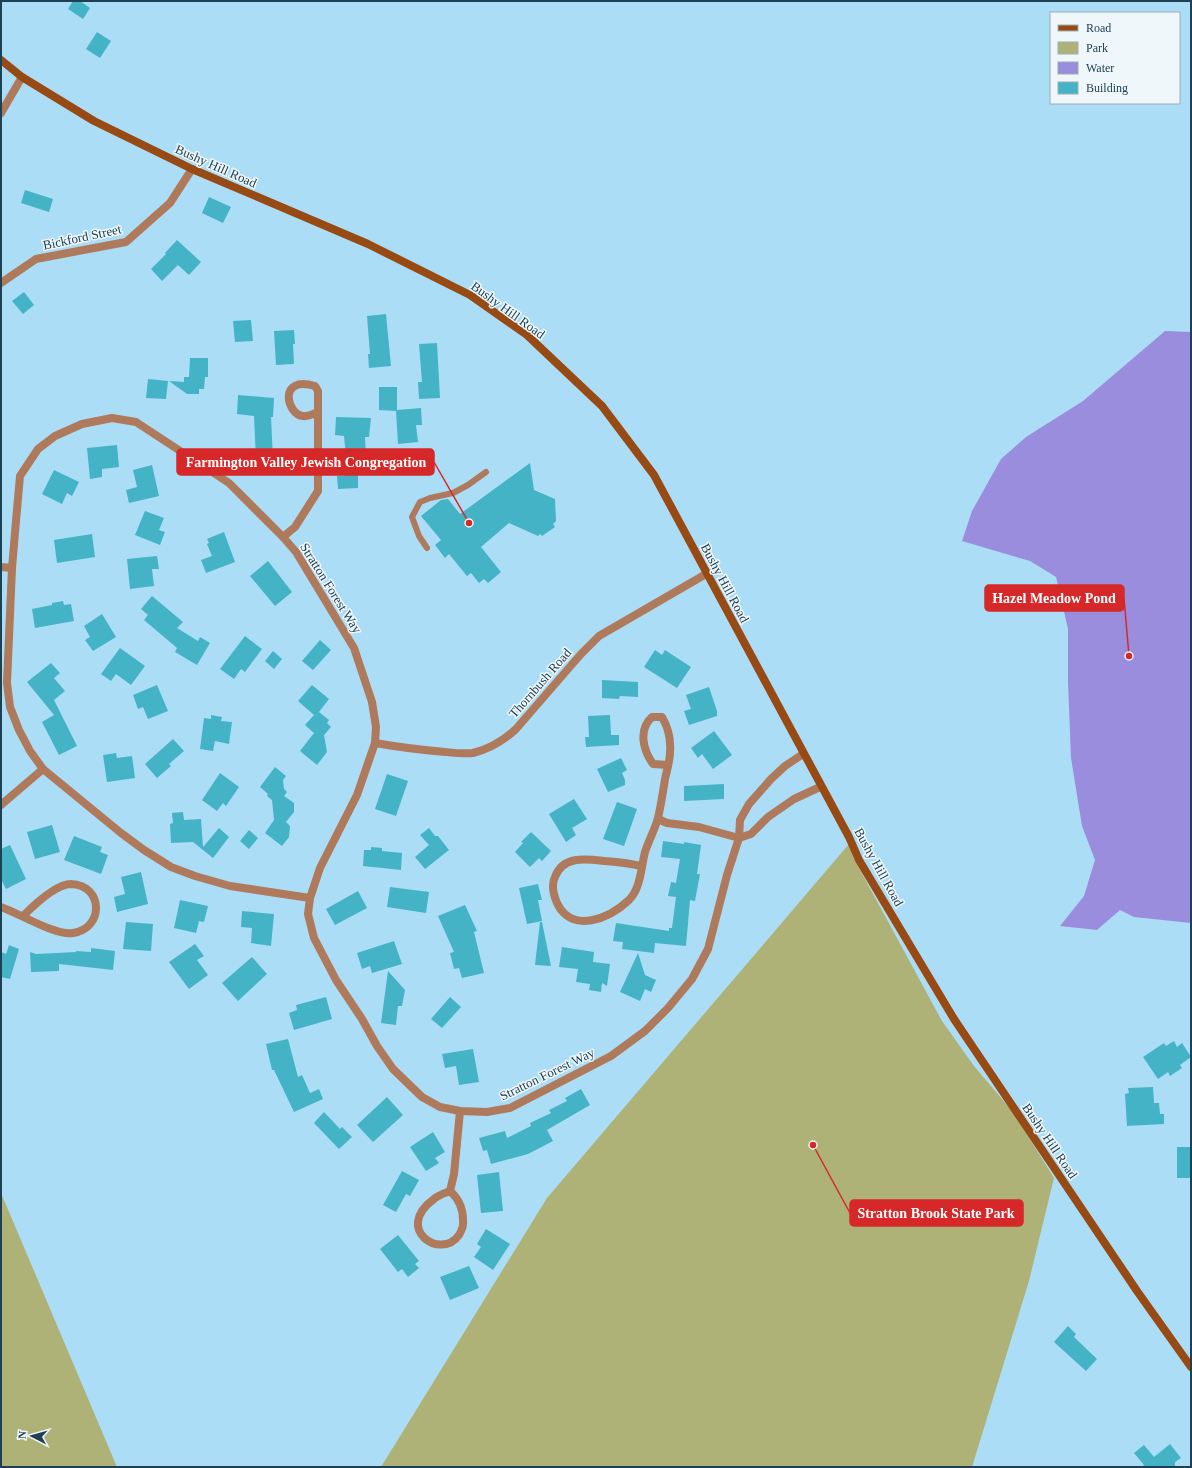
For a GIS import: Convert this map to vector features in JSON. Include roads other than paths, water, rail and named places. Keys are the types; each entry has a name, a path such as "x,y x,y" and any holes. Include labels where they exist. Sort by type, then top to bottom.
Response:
{"main road":[{"name":"Bushy Hill Road","path":"1,60 22,76 94,121 192,169 368,244 470,295 527,335 602,406 654,475 820,787 849,837 859,860 954,1019 1137,1291 1191,1367"}],"street":[{"path":"1,113 22,76"},
{"name":"Bickford Street","path":"1,283 36,259 126,242 170,203 192,169"},
{"path":"283,537 295,527 318,491 318,412 318,391 315,386 305,383 295,384 289,390 290,403 294,412 301,416 310,416 318,412"},
{"name":"Stratton Forest Way","path":"310,898 230,886 195,876 172,867 144,850 121,833 43,769 30,751 19,730 10,707 7,683 12,568 20,476 38,449 55,436 82,424 112,418 136,422 229,483 296,552 354,648 372,702 376,727 375,743 357,795 320,868 310,898 308,914 314,938 336,980 362,1019 377,1046 393,1069 422,1097 440,1107 460,1112 487,1112 510,1108 611,1056 645,1031 668,1008 692,979 708,949 727,875 739,838 740,820 748,804 775,775 803,754"},
{"path":"1,567 12,568"},
{"name":"Thornbush Road","path":"375,743 420,750 461,754 480,751 496,744 505,739 516,729 584,650 599,636 706,574"},
{"path":"641,866 586,859 570,861 561,868 555,876 553,885 555,898 561,911 568,917 577,921 590,921 605,917 630,899 636,890 641,866 658,819 668,766 670,753 667,725 662,717 652,717 647,722 644,733 644,748 648,757 654,764 668,766"},
{"path":"1,805 43,769"},
{"path":"658,819 667,823 699,827 739,838 751,834 768,817 794,799 820,787"},
{"path":"1,907 44,926 61,932 73,933 86,928 94,920 96,910 95,899 89,891 70,884 56,889 37,901 23,916"},
{"path":"450,1190 456,1196 463,1214 464,1224 462,1230 450,1243 440,1244 427,1240 422,1236 417,1222 422,1211 434,1199 450,1190 454,1174 460,1112"}],"lane":[{"path":"427,548 419,536 412,517 420,502 430,498 453,493 468,485 486,472"}],"water":[{"path":"1165,331 1191,332 1191,923 1134,917 1120,910 1097,930 1060,926 1084,896 1095,860 1082,826 1071,758 1068,683 1068,629 1056,577 1030,561 962,541 972,511 1001,459 1026,437 1083,401"}],"place":[{"name":"Farmington Valley Jewish Congregation","path":"469,523"},
{"name":"Hazel Meadow Pond","path":"1129,656"},
{"name":"Stratton Brook State Park","path":"813,1145"}]}
